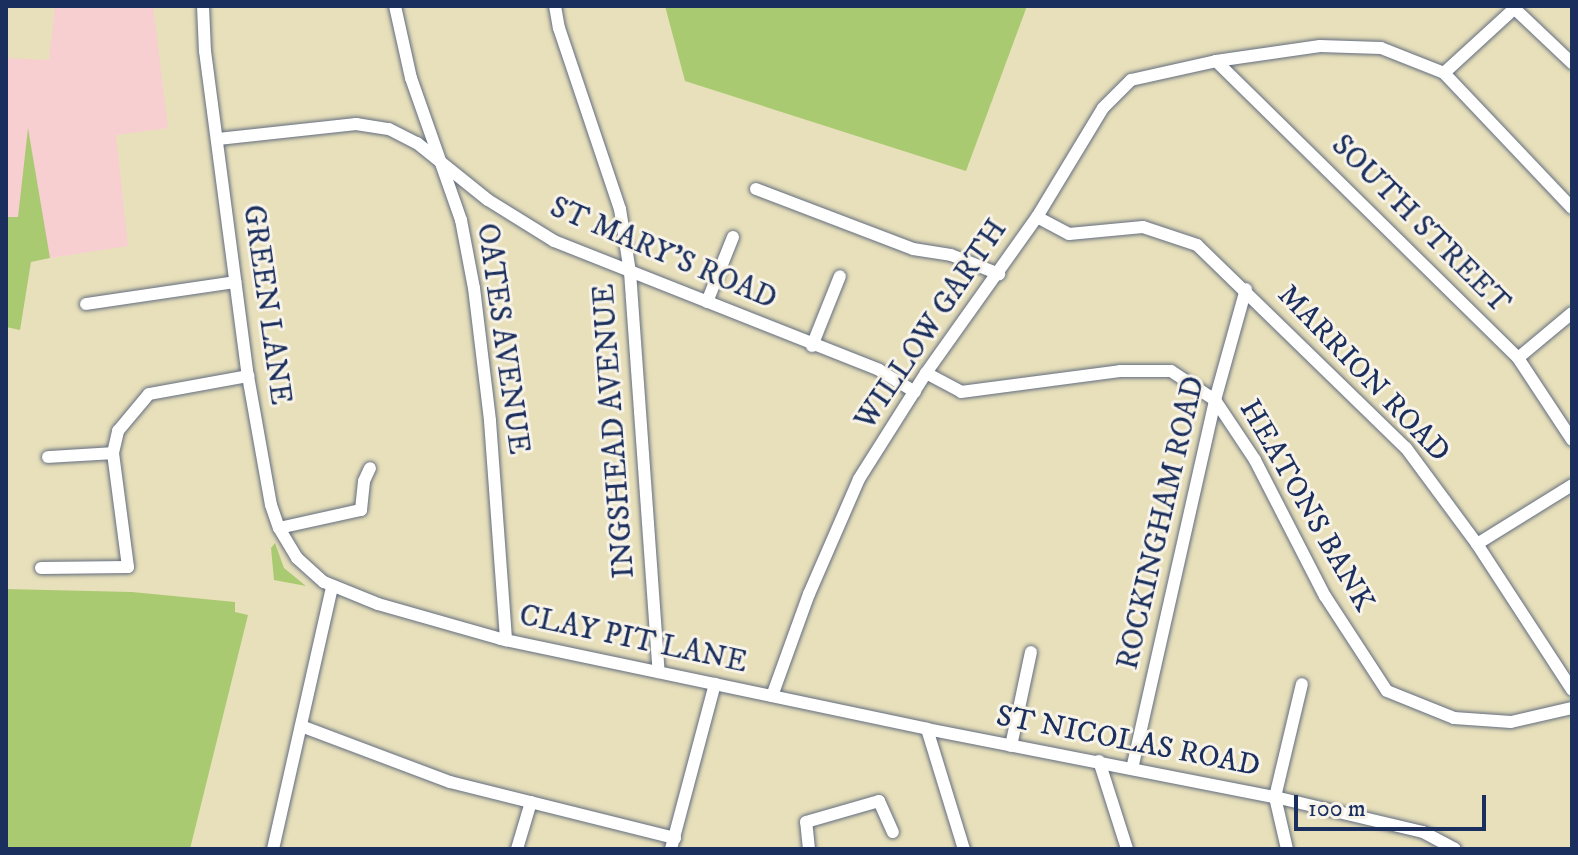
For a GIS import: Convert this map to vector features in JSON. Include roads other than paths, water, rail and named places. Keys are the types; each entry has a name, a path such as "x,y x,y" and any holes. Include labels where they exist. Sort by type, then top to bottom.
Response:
{"street":[{"name":"GREEN LANE","path":"203,6 235,282 271,505 279,528 297,558 332,587"},
{"name":"OATES AVENUE","path":"395,6 411,78 461,220 474,288 490,421 506,640"},
{"name":"INGSHEAD AVENUE","path":"555,6 559,28 620,209 630,272 659,672"},
{"path":"1572,63 1516,7 1444,73 1572,208"},
{"name":"WILLOW GARTH","path":"772,696 809,594 859,479 926,373 1037,217 1103,108 1131,80 1216,61 1320,46 1381,48 1444,73"},
{"name":"SOUTH STREET","path":"1216,61 1518,358 1572,440"},
{"name":"ST MARY'S ROAD","path":"218,139 366,124 401,134 439,159 488,200 554,241 812,346 879,370 915,392"},
{"path":"756,189 913,249 951,255 999,274"},
{"name":"MARRION ROAD","path":"1037,217 1069,234 1143,227 1197,245 1246,289 1406,448 1477,544 1572,690"},
{"path":"707,302 733,237"},
{"path":"812,346 840,276"},
{"path":"86,304 235,282"},
{"name":"ROCKINGHAM ROAD","path":"1132,769 1215,400 1246,289"},
{"path":"1518,358 1572,313"},
{"name":"HEATONS BANK","path":"926,373 961,392 1120,371 1171,371 1215,400 1255,460 1325,596 1387,691 1454,718 1511,722 1572,708"},
{"path":"41,568 128,567 113,453 118,431 149,394 248,376"},
{"path":"48,457 113,453"},
{"path":"279,528 361,510 364,481 370,468"},
{"path":"1477,544 1572,485"},
{"path":"273,849 332,587"},
{"name":"CLAY PIT LANE","path":"332,587 378,604 506,640 927,729"},
{"path":"1011,746 1031,652"},
{"path":"301,726 450,782 673,843 715,684"},
{"path":"1287,849 1275,797 1302,684"},
{"path":"927,729 964,849"},
{"name":"ST NICOLAS ROAD","path":"927,729 1275,797 1423,832 1455,849"},
{"path":"1099,761 1127,849"},
{"path":"809,849 806,822 879,801 893,832"},
{"path":"517,849 531,802"}]}
